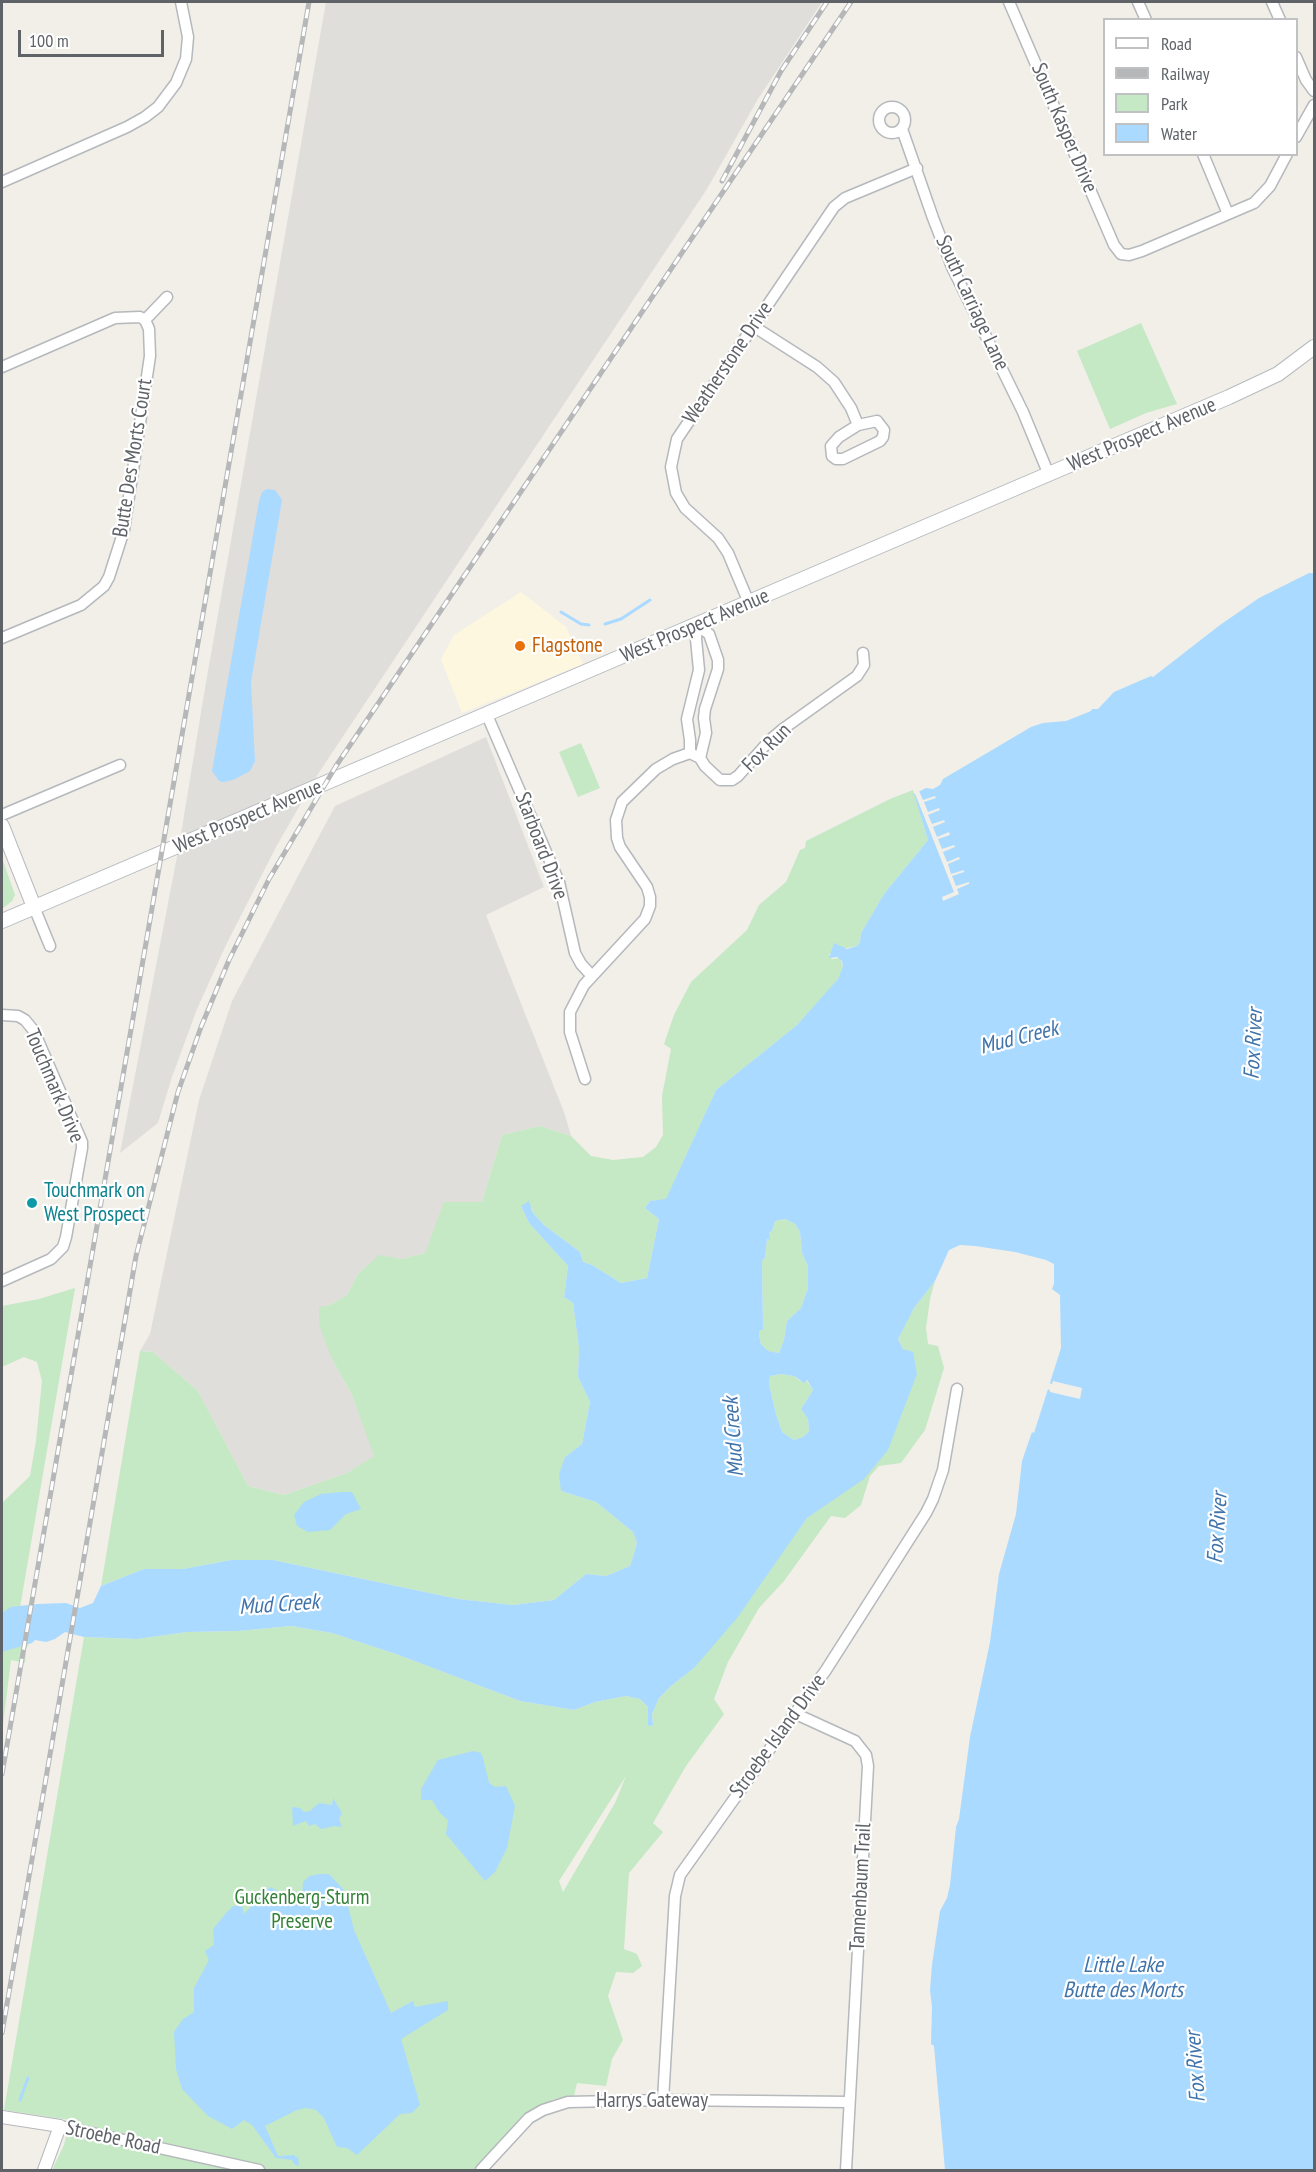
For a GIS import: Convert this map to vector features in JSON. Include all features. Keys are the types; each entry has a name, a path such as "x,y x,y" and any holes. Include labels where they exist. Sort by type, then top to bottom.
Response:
{"main road":[{"name":"West Prospect Avenue","path":"2,921 1267,380 1314,347"},
{"path":"2,826 34,907"}],"street":[{"path":"2,182 127,127 158,107 176,83 186,59 188,37 181,2"},
{"name":"South Kasper Drive","path":"1009,2 1114,245 1121,254 1129,255 1142,251 1228,214"},
{"path":"1138,2 1145,18"},
{"path":"1272,2 1279,18"},
{"path":"1298,62 1314,91"},
{"path":"1298,133 1314,105"},
{"name":"South Carriage Lane","path":"902,129 952,267 1018,401 1049,475"},
{"path":"1204,156 1228,214 1261,198 1286,156"},
{"name":"Weatherstone Drive","path":"749,603 728,553 718,538 681,502 673,485 671,467 677,439 838,202 917,168"},
{"path":"2,367 115,318 140,317 145,320 167,297"},
{"name":"Butte Des Morts Court","path":"2,638 81,605 104,586 109,577 124,530 150,356 149,329 145,320"},
{"path":"753,326 824,373 842,393 858,425"},
{"path":"877,422 884,430 883,437 873,445 843,459 834,458 830,449 832,443 858,425 877,422"},
{"path":"695,755 687,719 700,663 696,639 697,625"},
{"path":"695,755 706,734 705,709 718,669 718,660 709,634 697,625"},
{"name":"Fox Run","path":"695,755 720,780 732,780 783,729 857,676 864,665 862,653"},
{"name":"Starboard Drive","path":"487,715 559,882 575,953 592,976"},
{"path":"585,1079 570,1032 569,1022 573,1004 592,976 645,918 650,906 647,887 620,847 616,820 618,811 628,795 656,769 673,759 695,755"},
{"path":"2,814 120,765"},
{"path":"34,907 50,946"},
{"name":"Touchmark Drive","path":"2,1015 18,1016 25,1020 34,1031 82,1142 63,1247 51,1259 2,1281"},
{"name":"Stroebe Island Drive","path":"663,2100 675,1896 680,1875 855,1627 933,1499 943,1470 957,1389"},
{"name":"Tannenbaum Trail","path":"795,1713 855,1740 866,1755 868,1766 846,2170"},
{"name":"Harrys Gateway","path":"481,2170 518,2128 543,2110 578,2101 849,2102"},
{"name":"Stroebe Road","path":"2,2117 60,2126 259,2170"},
{"path":"44,2170 60,2126"}],"shaded area":[{"path":"326,2 822,2 758,99 707,189 318,774 276,847 226,945 197,1009 158,1123 120,1153 179,846"},
{"path":"521,592 566,627 583,664 462,713 441,659 454,635"},
{"path":"486,737 544,887 486,915 564,1112 571,1136 540,1126 502,1135 482,1202 434,1230 425,1253 402,1259 379,1256 358,1274 347,1295 330,1305 333,1361 352,1395 375,1456 347,1473 284,1495 248,1486 198,1391 153,1352 140,1351 150,1334 199,1100 232,1001 335,806"}],"green space":[{"path":"1141,323 1177,404 1146,413 1110,429 1077,351"},
{"path":"581,743 600,788 578,797 559,752"},
{"path":"913,790 928,840 884,894 861,933 857,946 833,951 829,955 832,959 840,958 843,966 838,979 830,989 797,1025 716,1090 666,1200 650,1201 645,1208 659,1219 647,1278 621,1283 583,1262 580,1252 544,1225 533,1213 532,1208 521,1206 529,1223 568,1266 564,1297 573,1303 579,1348 578,1377 590,1402 582,1444 565,1457 561,1491 596,1502 633,1532 637,1543 630,1566 606,1576 586,1574 554,1600 513,1605 458,1599 273,1560 231,1560 183,1569 144,1569 101,1586 140,1351 153,1352 198,1391 248,1486 284,1495 347,1473 374,1456 352,1395 333,1361 319,1325 319,1307 330,1305 347,1295 358,1274 379,1255 402,1259 425,1253 444,1202 482,1202 502,1135 540,1126 571,1136 591,1156 613,1160 643,1157 656,1147 663,1135 662,1096 671,1049 664,1044 674,1015 691,982 747,930 759,905 786,882 800,850 805,848 806,841"},
{"path":"2,858 15,895 12,901 2,909"},
{"path":"785,1219 795,1224 800,1232 802,1253 808,1266 808,1288 801,1308 787,1321 779,1353 767,1351 761,1344 759,1335 760,1330 763,1329 762,1261 765,1257 767,1239 769,1240 769,1233 775,1221"},
{"name":"Guckenberg-Sturm Preserve","path":"935,1281 926,1328 928,1344 938,1346 944,1368 925,1430 901,1463 879,1466 870,1476 861,1505 845,1518 831,1516 784,1581 759,1608 728,1662 714,1699 724,1714 686,1766 653,1823 663,1832 629,1873 624,1949 637,1954 642,1966 633,1973 616,1972 608,1996 623,2040 612,2059 606,2086 577,2083 574,2096 555,2099 533,2109 515,2124 473,2170 52,2170 64,2145 70,2120 4,2110 84,1637 137,1639 187,1632 238,1631 291,1626 332,1633 396,1654 520,1701 574,1710 595,1702 626,1696 640,1699 648,1707 648,1726 653,1724 652,1714 659,1698 694,1668 807,1518 834,1498 903,1349 898,1339 914,1308","holes":["626,1776 615,1803 563,1892 559,1881"]},
{"path":"75,1288 13,1648 29,1643 25,1663 11,1660 2,1733 2,1503 30,1476 42,1381 37,1362 24,1357 2,1367 2,1306 39,1299"},
{"path":"781,1374 794,1376 800,1381 806,1380 813,1390 801,1409 808,1419 809,1431 803,1437 794,1440 782,1432 769,1384 770,1376"}],"water":[{"path":"267,489 275,490 282,500 251,682 255,761 250,771 233,780 223,782 219,781 212,771 259,501 262,492"},
{"path":"1309,573 1314,573 1314,2170 945,2170 934,2046 931,2044 932,1965 940,1911 947,1898 950,1885 956,1827 970,1737 990,1642 999,1574 1016,1514 1022,1461 1032,1432 1034,1433 1061,1348 1060,1295 1052,1289 1054,1264 1046,1260 1015,1252 975,1246 960,1245 949,1250 935,1281 914,1308 898,1339 903,1349 913,1352 917,1374 888,1450 864,1479 807,1518 737,1618 694,1668 659,1698 652,1714 653,1725 648,1726 648,1707 640,1699 626,1696 595,1702 574,1710 520,1701 396,1654 332,1633 291,1626 238,1631 187,1632 137,1639 84,1637 65,1632 46,1642 35,1640 2,1652 2,1613 11,1607 66,1603 80,1608 93,1603 101,1586 144,1569 183,1569 231,1560 273,1560 458,1599 513,1605 554,1600 586,1574 606,1576 630,1566 637,1543 633,1532 596,1502 561,1491 559,1474 565,1457 582,1444 590,1402 578,1377 579,1348 573,1303 564,1297 568,1266 529,1223 521,1206 529,1201 533,1213 544,1225 580,1252 583,1262 621,1283 647,1278 659,1219 645,1208 650,1201 666,1199 716,1090 797,1025 838,979 843,966 842,961 837,957 829,958 834,943 847,949 857,946 861,933 884,894 928,840 914,794 940,785 943,779 1031,727 1043,723 1066,721 1092,709 1098,709 1114,692 1153,677 1259,598","holes":["785,1219 795,1224 800,1232 802,1253 808,1266 808,1288 801,1308 787,1321 779,1353 768,1351 761,1344 759,1335 760,1330 763,1330 762,1261 765,1257 767,1239 770,1240 769,1233 775,1221","781,1374 794,1376 804,1383 807,1380 813,1390 801,1409 808,1419 809,1431 803,1437 794,1440 782,1432 769,1384 770,1376"]},
{"path":"352,1492 361,1509 346,1514 330,1530 308,1532 297,1526 294,1515 304,1502 321,1494"},
{"path":"473,1751 481,1753 489,1783 495,1787 506,1786 515,1806 507,1848 495,1872 485,1881 446,1834 448,1820 440,1813 432,1800 421,1800 421,1789 438,1760"},
{"path":"333,1798 342,1813 339,1819 342,1827 321,1829 315,1824 309,1826 306,1821 293,1826 292,1807 300,1808 304,1812 310,1811 319,1803 332,1805"},
{"path":"329,1874 344,1890 354,1930 391,2013 413,2001 415,2007 448,2001 448,2010 401,2039 420,2105 412,2113 400,2114 357,2155 347,2148 337,2147 324,2118 316,2110 306,2108 297,2110 265,2126 278,2156 295,2155 298,2157 299,2166 292,2160 276,2158 252,2125 244,2120 232,2129 208,2116 182,2089 176,2069 174,2032 183,2019 194,2012 194,1988 209,1960 205,1951 214,1945 213,1929 226,1913 233,1906 242,1906 244,1914 270,1887 288,1896 291,1907 302,1897 303,1882 310,1876"}],"pier":[{"path":"914,791 919,791 923,800 935,796 936,798 924,802 928,812 939,808 940,810 928,815 932,824 944,820 945,822 933,827 937,837 949,832 950,835 938,839 942,849 954,845 955,847 943,852 947,862 959,857 960,859 948,864 951,874 964,870 952,876 956,886 969,882 957,889 959,894 943,901 942,897 954,892"},
{"path":"1053,1381 1082,1388 1080,1399 1050,1392 1047,1389 1049,1383 1052,1384"}],"waterway":[{"path":"605,624 621,619 650,600"},
{"path":"561,612 581,624 589,625"},
{"path":"20,2100 28,2078"}],"railway":[{"path":"2,1774 309,2"},
{"path":"722,181 781,71 827,2"},
{"path":"2,2033 136,1256 178,1092 201,1027 229,960 269,879 336,766 851,2"}],"place":[{"name":"Flagstone","path":"520,646"},
{"name":"Touchmark on West Prospect","path":"32,1203"}],"water label":[{"name":"Mud Creek","path":"1019,1038"},
{"name":"Fox River","path":"1254,1044"},
{"name":"Mud Creek","path":"734,1437"},
{"name":"Fox River","path":"1218,1528"},
{"name":"Mud Creek","path":"279,1605"},
{"name":"Little Lake Butte des Morts","path":"1123,1979"},
{"name":"Fox River","path":"1196,2067"}]}
